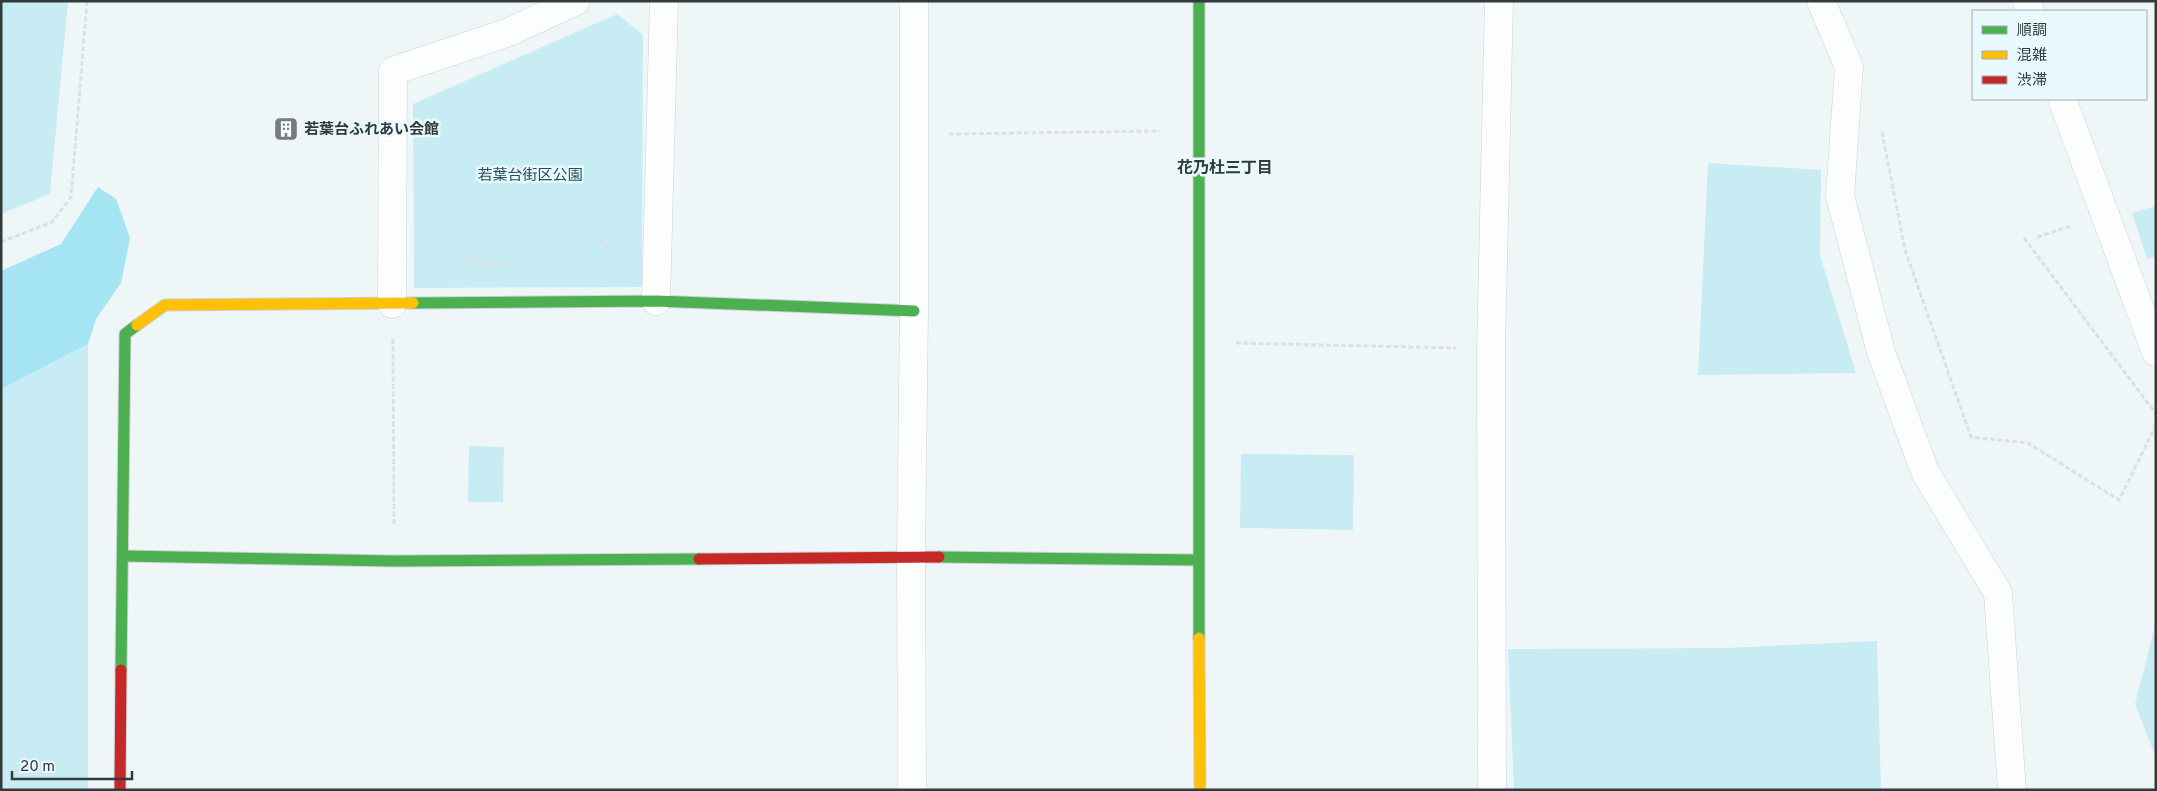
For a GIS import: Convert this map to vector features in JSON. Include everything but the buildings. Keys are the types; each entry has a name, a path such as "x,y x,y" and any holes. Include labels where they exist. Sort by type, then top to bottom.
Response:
{"street":[{"path":"392,304 393,71 510,32 576,1"},
{"path":"656,302 664,1"},
{"path":"912,790 911,557 914,311 914,1"},
{"path":"1199,1 1198,560 1200,790"},
{"path":"1492,790 1491,349 1499,1"},
{"path":"1821,1 1849,67 1840,196 1881,352 1925,472 1998,593 2012,790"},
{"path":"2062,100 2156,352"},
{"path":"120,790 125,334 165,305 656,302 914,311"},
{"path":"124,556 394,560 911,557 1198,560"}],"path":[{"path":"1,242 52,222 71,197 87,1"},
{"path":"1880,127 1905,250 1972,437 2028,443 2119,500 2156,425"},
{"path":"913,135 1160,131"},
{"path":"2024,238 2156,414"},
{"path":"598,239 609,248"},
{"path":"392,304 394,560"},
{"path":"1236,343 1491,349"}],"green space":[{"path":"1,1 68,1 50,194 1,214"},
{"name":"若葉台街区公園","path":"617,14 643,35 642,287 414,288 413,104"},
{"path":"1708,163 1821,170 1820,255 1856,373 1698,375"},
{"path":"2156,206 2156,256 2147,259 2132,213"},
{"path":"88,344 88,790 1,790 1,389"},
{"path":"469,446 504,447 503,502 468,502"},
{"path":"1241,454 1354,455 1353,530 1240,528"},
{"path":"2156,622 2156,758 2135,704"},
{"path":"1877,641 1881,790 1514,790 1508,649 1727,648"}],"shaded area":[{"path":"98,187 116,199 130,238 121,283 96,319 88,344 1,389 1,271 61,244"}],"traffic: fast":[{"path":"1199,1 1199,638"},
{"path":"413,303 656,301 914,311"},
{"path":"121,670 125,334 137,325"},
{"path":"124,556 394,561 699,559"},
{"path":"939,557 1198,560"}],"traffic: slow":[{"path":"137,325 165,305 413,303"},
{"path":"1199,638 1200,790"}],"traffic: jam":[{"path":"699,559 939,557"},
{"path":"120,790 121,670"}],"place":[{"name":"若葉台ふれあい会館","path":"286,129"}],"district":[{"name":"花乃杜三丁目","path":"1225,167"}]}
